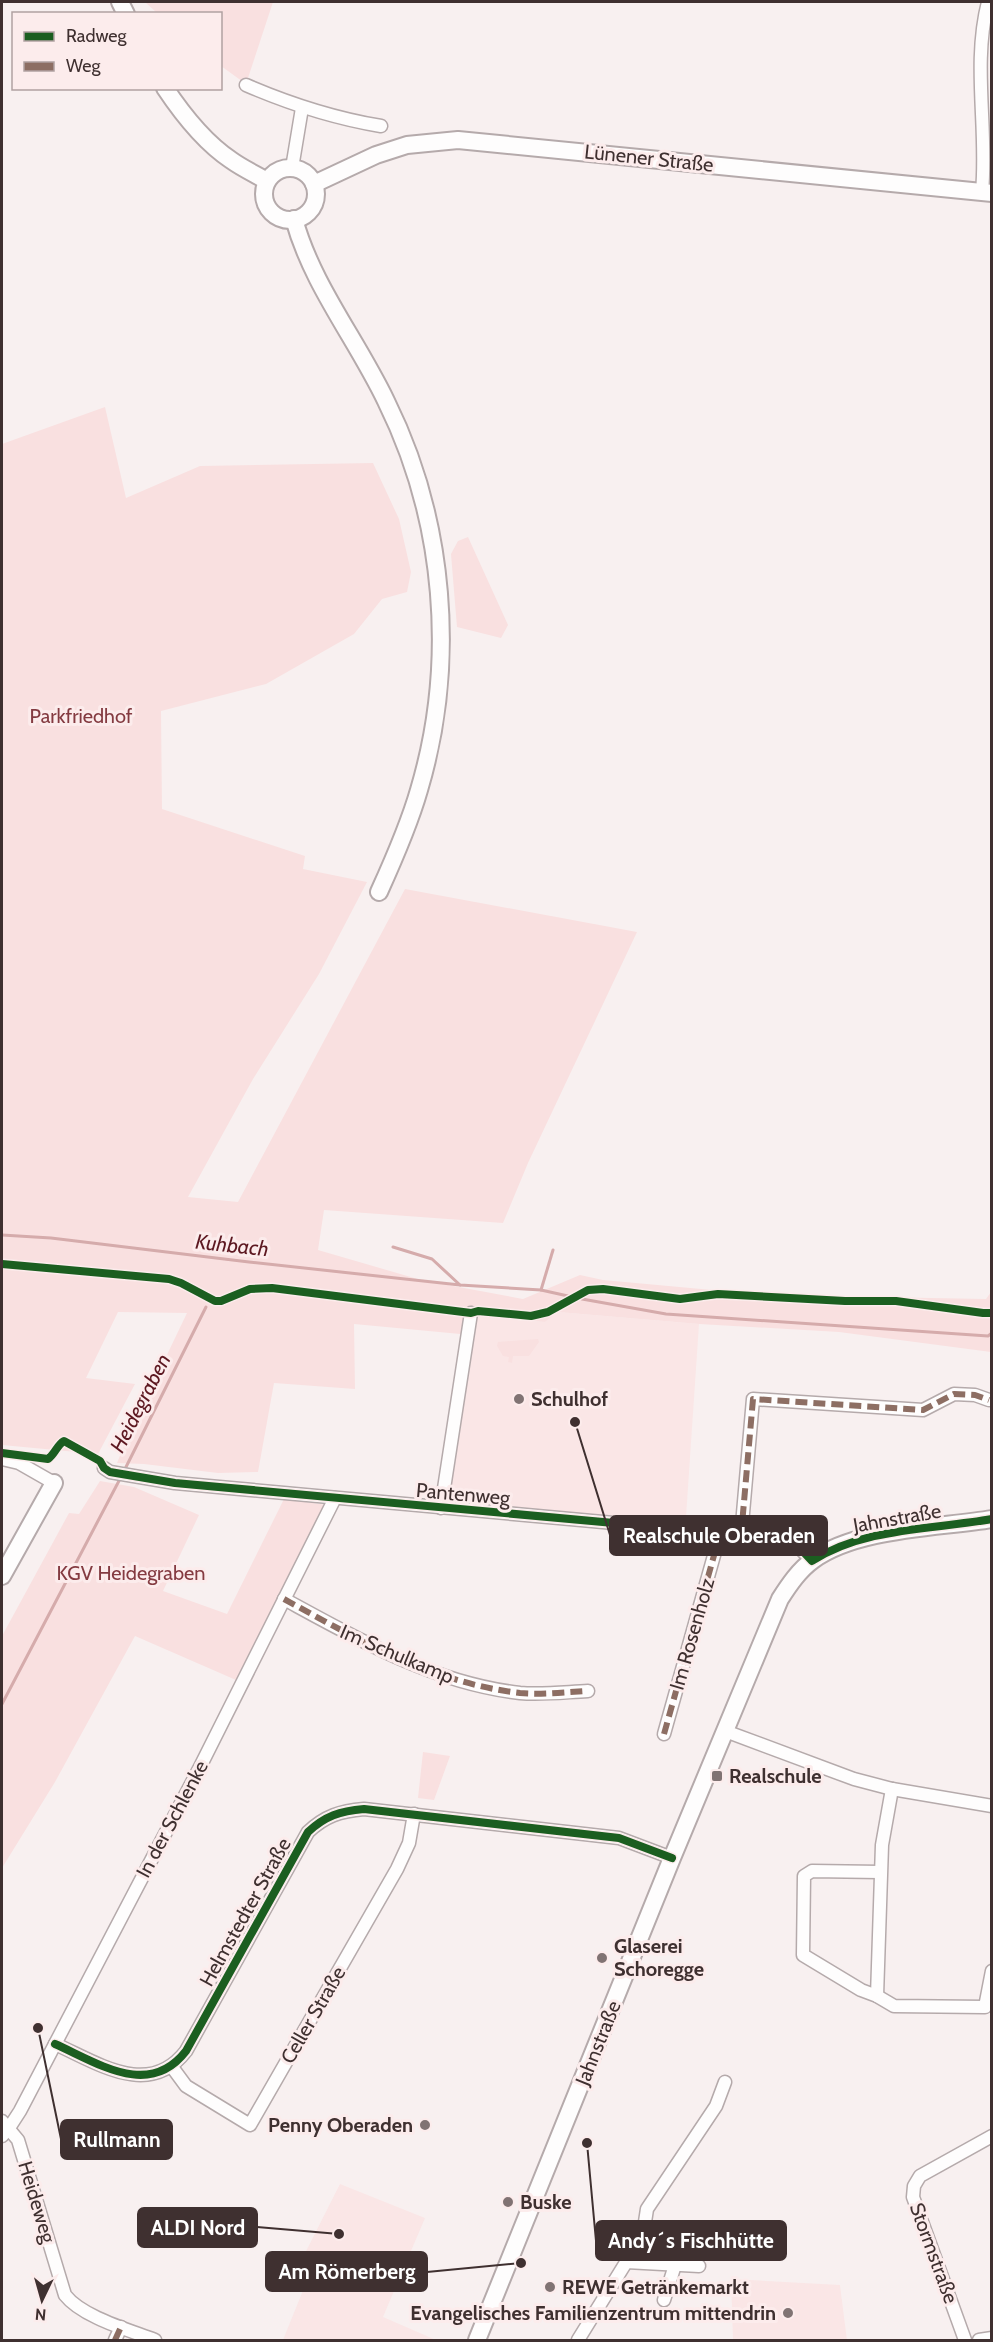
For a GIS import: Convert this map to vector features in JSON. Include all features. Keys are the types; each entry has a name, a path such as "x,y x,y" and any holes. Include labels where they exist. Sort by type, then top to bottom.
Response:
{"main road":[{"path":"166,90 183,115 213,146 231,161 267,181"},
{"name":"Lünener Straße","path":"314,184 375,155 407,145 458,140 987,193"},
{"path":"292,168 303,172 314,184 315,195 312,206 304,215 294,219 279,217 267,207 264,191 267,181 281,170 292,168"},
{"path":"294,219 307,258 379,385 401,434 424,500 437,568 440,663 427,761 413,809 379,892"},
{"path":"2,1576 54,1483"},
{"name":"Jahnstraße","path":"477,2340 776,1605 789,1584 812,1561 839,1545 870,1536 992,1519"}],"street":[{"path":"987,193 984,164 985,15 988,2"},
{"path":"246,85 302,108 350,121 381,126"},
{"path":"292,168 302,108"},
{"path":"441,1508 471,1313"},
{"path":"741,1536 753,1399 923,1410 954,1394 975,1395 989,1400"},
{"path":"2,1459 19,1463 54,1483"},
{"name":"Pantenweg","path":"109,1471 175,1483 786,1540 795,1544 812,1561"},
{"name":"In der Schlenke","path":"4,2128 82,1996 335,1498"},
{"name":"Im Rosenholz","path":"664,1734 720,1534"},
{"name":"Im Schulkamp","path":"284,1599 353,1637 447,1678 522,1693 588,1691"},
{"path":"725,1731 818,1768 892,1789 992,1806"},
{"path":"877,1996 880,1872 882,1845 892,1789"},
{"name":"Helmstedter Straße","path":"172,2067 186,2051 308,1832 317,1823 339,1812 364,1809 619,1838 672,1858"},
{"name":"Celler Straße","path":"172,2067 186,2086 250,2125 388,1885 409,1843 414,1815"},
{"path":"880,1872 812,1871 804,1876 803,1955 861,1990 894,2006 985,2007 992,1971"},
{"path":"55,2044 129,2075 147,2076 172,2067"},
{"path":"578,2340 643,2235 647,2210 716,2106 725,2082"},
{"name":"Heideweg","path":"4,2128 18,2140 65,2295 82,2310 155,2340"},
{"name":"Stormstraße","path":"966,2340 913,2198 914,2186 920,2176 992,2136"},
{"path":"626,2262 699,2266"},
{"path":"664,2300 675,2265"},
{"path":"115,2340 121,2327"},
{"path":"979,2340 992,2338"}],"shaded area":[{"path":"558,1312 699,1324 685,1532 442,1509 474,1317 545,1322"},
{"path":"340,2184 425,2218 383,2317 436,2340 283,2340 306,2283 293,2277"},
{"name":"Evangelisches Familienzentrum mittendrin","path":"731,2279 840,2285 847,2340 733,2340"}],"green space":[{"path":"145,2 273,2 246,84 222,67 222,12 156,12"},
{"name":"Parkfriedhof","path":"105,407 126,498 200,466 373,463 399,519 411,572 407,592 382,599 354,634 266,684 161,711 162,809 305,856 303,869 367,882 319,974 253,1079 188,1197 238,1202 405,889 637,932 528,1163 503,1223 324,1210 318,1250 421,1280 523,1299 580,1275 603,1280 767,1295 986,1299 991,1292 991,1352 839,1332 699,1324 558,1312 545,1322 475,1317 471,1335 354,1324 355,1389 274,1383 258,1472 218,1473 117,1463 187,1313 118,1312 86,1378 135,1384 98,1454 2,1445 2,444"},
{"path":"468,537 508,625 501,638 457,627 451,554 458,541"},
{"path":"538,1339 539,1342 529,1356 513,1356 512,1363 508,1362 509,1357 503,1356 497,1346 498,1342"},
{"name":"KGV Heidegraben","path":"100,1481 134,1487 199,1515 163,1591 227,1614 284,1499 327,1505 236,1680 135,1636 55,1782 2,1868 2,1636 69,1513 79,1514"},
{"path":"423,1752 450,1756 434,1800 418,1798"}],"waterway":[{"name":"Kuhbach","path":"2,1235 51,1238 460,1285 541,1290 568,1296"},
{"name":"Kuhbach","path":"393,1247 432,1259 460,1285"},
{"name":"Kuhbach","path":"541,1290 553,1250"},
{"name":"Kuhbach","path":"582,1299 666,1314 988,1336 992,1333"},
{"name":"Heidegraben","path":"124,1471 206,1307"},
{"name":"Heidegraben","path":"2,1704 121,1477"}],"marked path":[{"path":"741,1536 753,1399 923,1410 954,1394 975,1395 989,1400"},
{"path":"664,1734 720,1534"},
{"path":"284,1599 398,1658 457,1680 520,1693 588,1691"},
{"path":"115,2340 121,2327"}],"cycle path":[{"path":"2,1264 169,1279 215,1301 221,1301 250,1289 272,1288 471,1313 478,1311 531,1316 548,1312 588,1290 603,1289 680,1299 718,1294 845,1301 896,1301 992,1313"},
{"path":"2,1453 48,1459 64,1441 100,1461 110,1472 175,1483 778,1538 796,1544 812,1561 832,1550 876,1536 992,1519"},
{"path":"55,2044 123,2073 140,2075 156,2073 172,2065 186,2051 308,1832 327,1818 340,1813 364,1809 619,1838 672,1858"}],"place":[{"name":"Schulhof","path":"519,1399"},
{"name":"Realschule Oberaden","path":"575,1422"},
{"name":"Realschule","path":"717,1776"},
{"name":"Glaserei Schoregge","path":"602,1958"},
{"name":"Rullmann","path":"38,2028"},
{"name":"Penny Oberaden","path":"425,2125"},
{"name":"Andy´s Fischhütte","path":"587,2143"},
{"name":"Buske","path":"508,2202"},
{"name":"ALDI Nord","path":"339,2234"},
{"name":"Am Römerberg","path":"521,2263"},
{"name":"REWE Getränkemarkt","path":"550,2287"},
{"name":"Evangelisches Familienzentrum mittendrin","path":"788,2313"}]}
